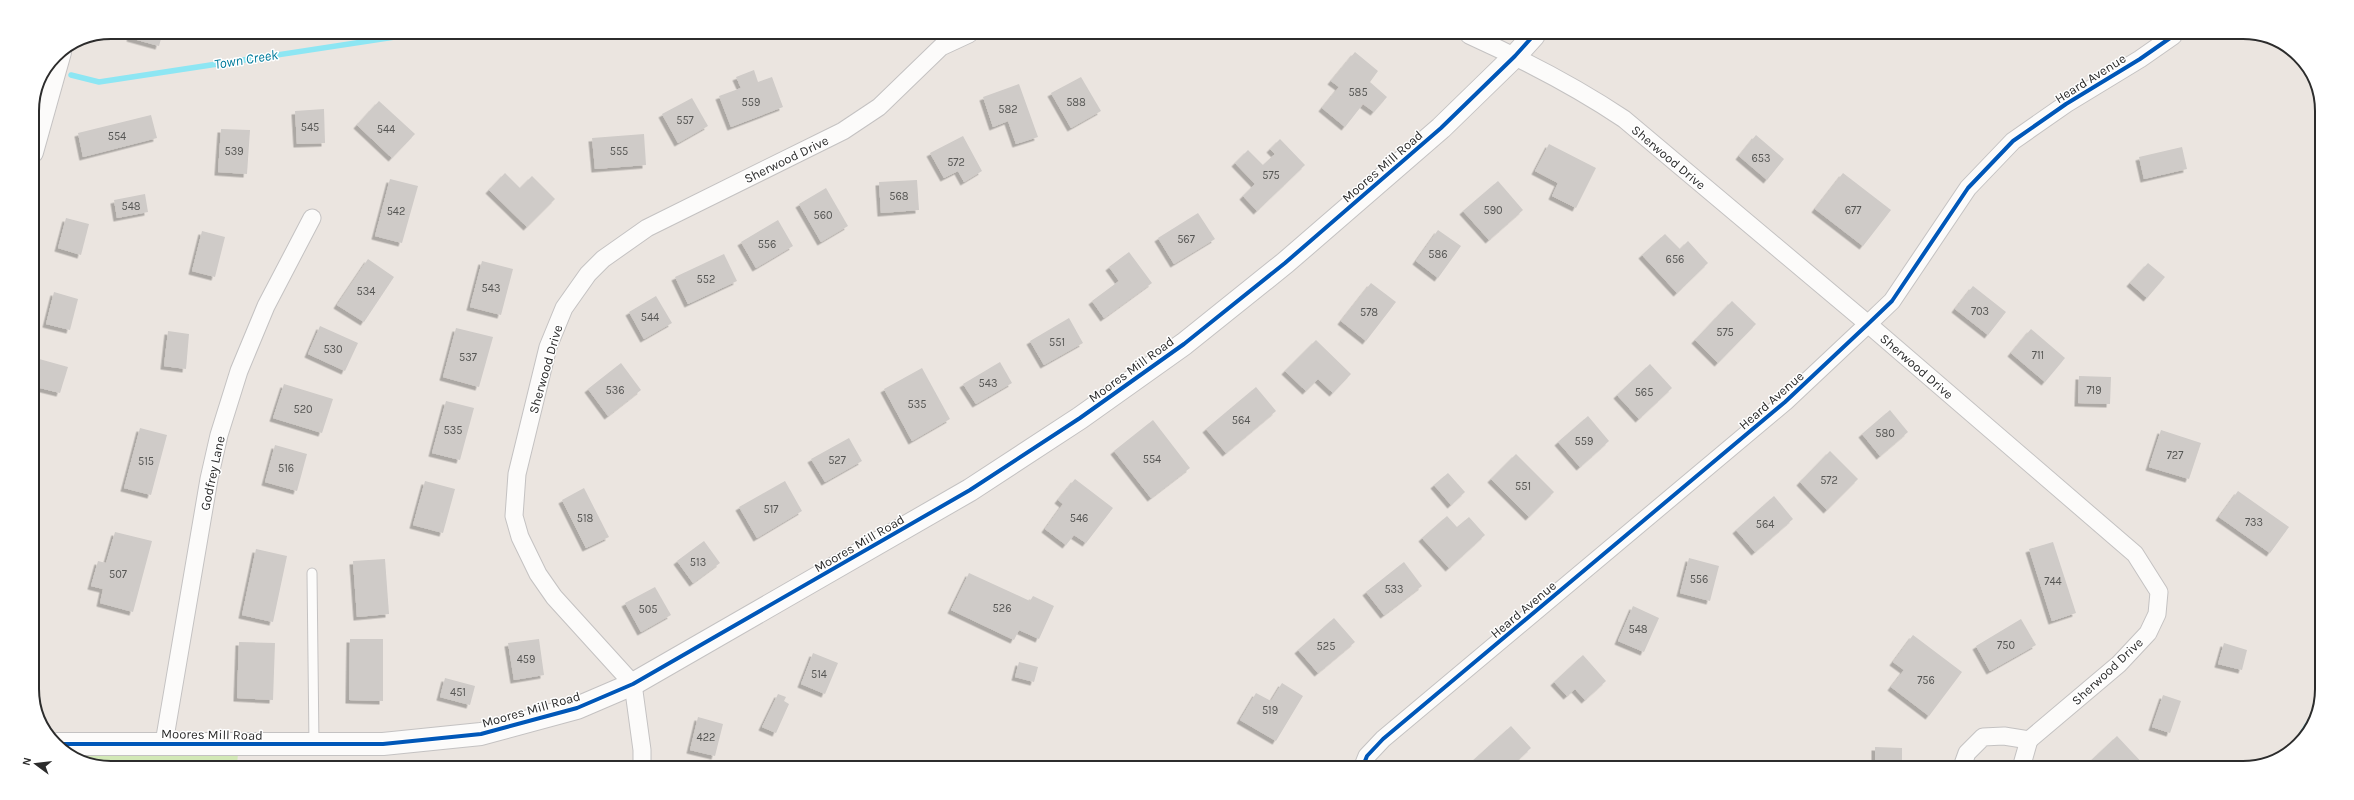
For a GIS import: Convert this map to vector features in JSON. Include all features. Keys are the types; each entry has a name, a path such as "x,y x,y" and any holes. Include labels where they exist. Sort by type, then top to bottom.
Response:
{"street":[{"name":"Sherwood Drive","path":"633,684 554,597 538,574 520,536 514,516 517,474 548,347 564,308 588,274 598,264 647,228 843,131 879,107 941,47 958,39"},
{"name":"Sherwood Drive","path":"1478,39 1516,56 1594,99 1624,119 1868,324 2135,554 2159,592 2157,614 2148,633 2119,664 2029,740"},
{"name":"Moores Mill Road","path":"65,744 383,744 481,734 577,708 633,684 970,490 1080,418 1184,344 1285,263 1441,128 1516,56 1531,39"},
{"name":"Heard Avenue","path":"1365,761 1367,756 1383,739 1785,402 1868,324 1892,300 1968,188 2013,141 2066,104 2140,59 2169,39"},
{"path":"39,127 57,64"},
{"name":"Godfrey Lane","path":"164,743 209,479 219,435 239,371 266,306 312,218"},
{"path":"633,684 642,750 642,761"},
{"path":"1964,761 1967,753 1983,737 2004,736 2029,740 2023,761"}],"lane":[{"path":"312,573 314,745"}],"green space":[{"path":"238,754 237,761 111,761 93,759 82,755"}],"building":[{"path":"134,39 161,39 159,46"},
{"path":"1355,52 1378,71 1370,82 1387,97 1374,112 1363,104 1345,127 1322,108 1339,87 1331,81"},
{"path":"754,70 758,82 772,77 783,107 731,127 719,96 741,88 736,77"},
{"path":"1081,77 1101,111 1071,128 1051,93"},
{"path":"1019,84 1038,137 1016,144 1008,121 993,127 983,97"},
{"path":"692,98 708,126 678,143 662,114"},
{"path":"379,101 415,134 392,158 357,125"},
{"path":"324,109 325,143 297,144 295,111"},
{"path":"151,115 157,138 83,157 78,133"},
{"path":"221,129 250,130 247,174 218,172"},
{"path":"644,134 646,165 595,169 592,138"},
{"path":"1756,135 1784,159 1767,180 1739,156"},
{"path":"963,136 982,171 964,182 958,171 944,178 930,153"},
{"path":"1280,139 1305,165 1257,211 1243,196 1255,184 1235,163 1248,150 1263,165 1275,154 1270,149"},
{"path":"1549,144 1596,168 1576,208 1552,196 1558,183 1535,171"},
{"path":"2182,147 2187,169 2144,179 2139,157"},
{"path":"505,173 520,188 532,176 555,199 527,227 489,190"},
{"path":"1843,173 1891,210 1863,246 1815,209"},
{"path":"390,179 418,186 402,243 375,236"},
{"path":"917,180 919,210 881,213 879,182"},
{"path":"1498,181 1523,210 1489,240 1463,211"},
{"path":"826,188 848,226 821,242 799,204"},
{"path":"145,194 148,212 117,218 114,200"},
{"path":"1198,213 1215,239 1174,264 1158,238"},
{"path":"66,218 89,224 81,255 58,248"},
{"path":"778,220 793,246 756,268 741,242"},
{"path":"1438,230 1461,246 1438,278 1416,261"},
{"path":"202,231 225,237 215,277 192,271"},
{"path":"1665,234 1680,249 1688,241 1708,263 1677,293 1642,255"},
{"path":"1129,252 1152,283 1104,318 1092,301 1119,281 1109,267"},
{"path":"724,254 737,281 688,304 675,277"},
{"path":"368,259 394,277 364,322 337,305"},
{"path":"482,261 513,269 501,315 470,307"},
{"path":"2148,263 2165,277 2147,298 2130,283"},
{"path":"1371,283 1396,302 1366,341 1341,321"},
{"path":"1973,286 2006,312 1988,335 1955,309"},
{"path":"54,292 78,299 70,330 46,324"},
{"path":"656,296 672,323 644,339 629,312"},
{"path":"1732,301 1756,324 1718,363 1695,340"},
{"path":"1069,318 1083,343 1044,365 1030,341"},
{"path":"320,326 358,343 345,371 308,354"},
{"path":"456,328 493,337 479,387 443,377"},
{"path":"2031,329 2065,358 2045,382 2011,353"},
{"path":"168,331 189,334 186,369 164,366"},
{"path":"1316,340 1351,374 1333,393 1318,379 1306,391 1285,371"},
{"path":"39,359 68,367 60,393 39,388"},
{"path":"1000,362 1012,383 976,404 963,384"},
{"path":"621,363 641,390 608,416 588,389"},
{"path":"1650,364 1672,388 1639,419 1617,395"},
{"path":"922,368 950,419 912,441 884,389"},
{"path":"2079,376 2111,377 2110,404 2078,403"},
{"path":"284,384 333,399 322,433 273,418"},
{"path":"1256,387 1276,411 1226,453 1206,429"},
{"path":"446,401 474,408 460,460 432,453"},
{"path":"1890,410 1908,432 1880,456 1862,434"},
{"path":"1588,416 1609,441 1580,467 1558,442"},
{"path":"1153,420 1190,468 1151,498 1114,451"},
{"path":"140,428 167,435 151,495 124,488"},
{"path":"2161,430 2201,443 2189,479 2149,467"},
{"path":"849,438 862,461 825,482 811,459"},
{"path":"275,445 307,454 297,491 265,482"},
{"path":"1830,451 1858,479 1827,510 1800,482"},
{"path":"1516,454 1554,492 1529,517 1491,479"},
{"path":"1448,473 1465,492 1451,505 1434,485"},
{"path":"1075,479 1113,508 1086,543 1074,535 1066,545 1045,529 1063,504 1058,500"},
{"path":"425,481 455,489 443,533 413,525"},
{"path":"785,481 802,511 757,538 739,507"},
{"path":"584,488 609,537 586,548 562,500"},
{"path":"2238,491 2289,527 2270,553 2219,517"},
{"path":"1774,496 1793,519 1755,552 1736,530"},
{"path":"1447,516 1457,527 1469,517 1485,535 1449,568 1422,538"},
{"path":"115,532 152,541 133,612 100,603 103,589 91,586 98,561 106,563"},
{"path":"704,541 720,563 693,583 677,561"},
{"path":"2053,542 2076,613 2052,621 2029,549"},
{"path":"256,549 287,556 273,622 242,615"},
{"path":"1689,558 1719,566 1710,601 1680,593"},
{"path":"385,559 389,614 357,617 353,561"},
{"path":"1404,562 1422,586 1384,615 1366,592"},
{"path":"969,573 1030,601 1033,596 1054,606 1039,639 1019,630 1014,640 951,610"},
{"path":"655,587 671,615 641,632 625,603"},
{"path":"1633,606 1659,618 1644,652 1618,641"},
{"path":"1334,618 1355,642 1318,673 1298,650"},
{"path":"2021,619 2036,645 1990,671 1976,646"},
{"path":"1913,635 1962,672 1929,716 1891,687 1904,670 1893,662"},
{"path":"350,639 383,639 383,701 349,700"},
{"path":"539,639 544,675 514,680 508,643"},
{"path":"239,642 275,643 273,700 237,698"},
{"path":"2224,643 2247,650 2242,670 2218,664"},
{"path":"813,653 838,663 825,694 801,684"},
{"path":"1583,655 1606,681 1585,700 1575,689 1567,696 1554,682"},
{"path":"1019,662 1038,667 1034,682 1015,677"},
{"path":"445,678 475,686 470,705 440,697"},
{"path":"1282,683 1303,696 1276,741 1240,720 1256,693 1271,701"},
{"path":"778,694 786,697 784,701 789,704 776,733 762,727"},
{"path":"2163,695 2181,701 2170,733 2152,727"},
{"path":"698,717 723,724 715,756 690,750"},
{"path":"1511,726 1531,748 1517,761 1472,761"},
{"path":"2117,736 2140,761 2090,761"},
{"path":"1875,747 1902,748 1902,761 1875,761"}],"waterway":[{"name":"Town Creek","path":"71,75 99,82 382,39"}],"cycle path":[{"path":"65,744 383,744 481,734 577,708 633,684 970,490 1080,418 1184,344 1285,263 1441,128 1530,39"},
{"path":"1365,761 1367,756 1383,739 1785,402 1892,301 1968,188 2013,141 2066,104 2140,59 2169,39"}]}
